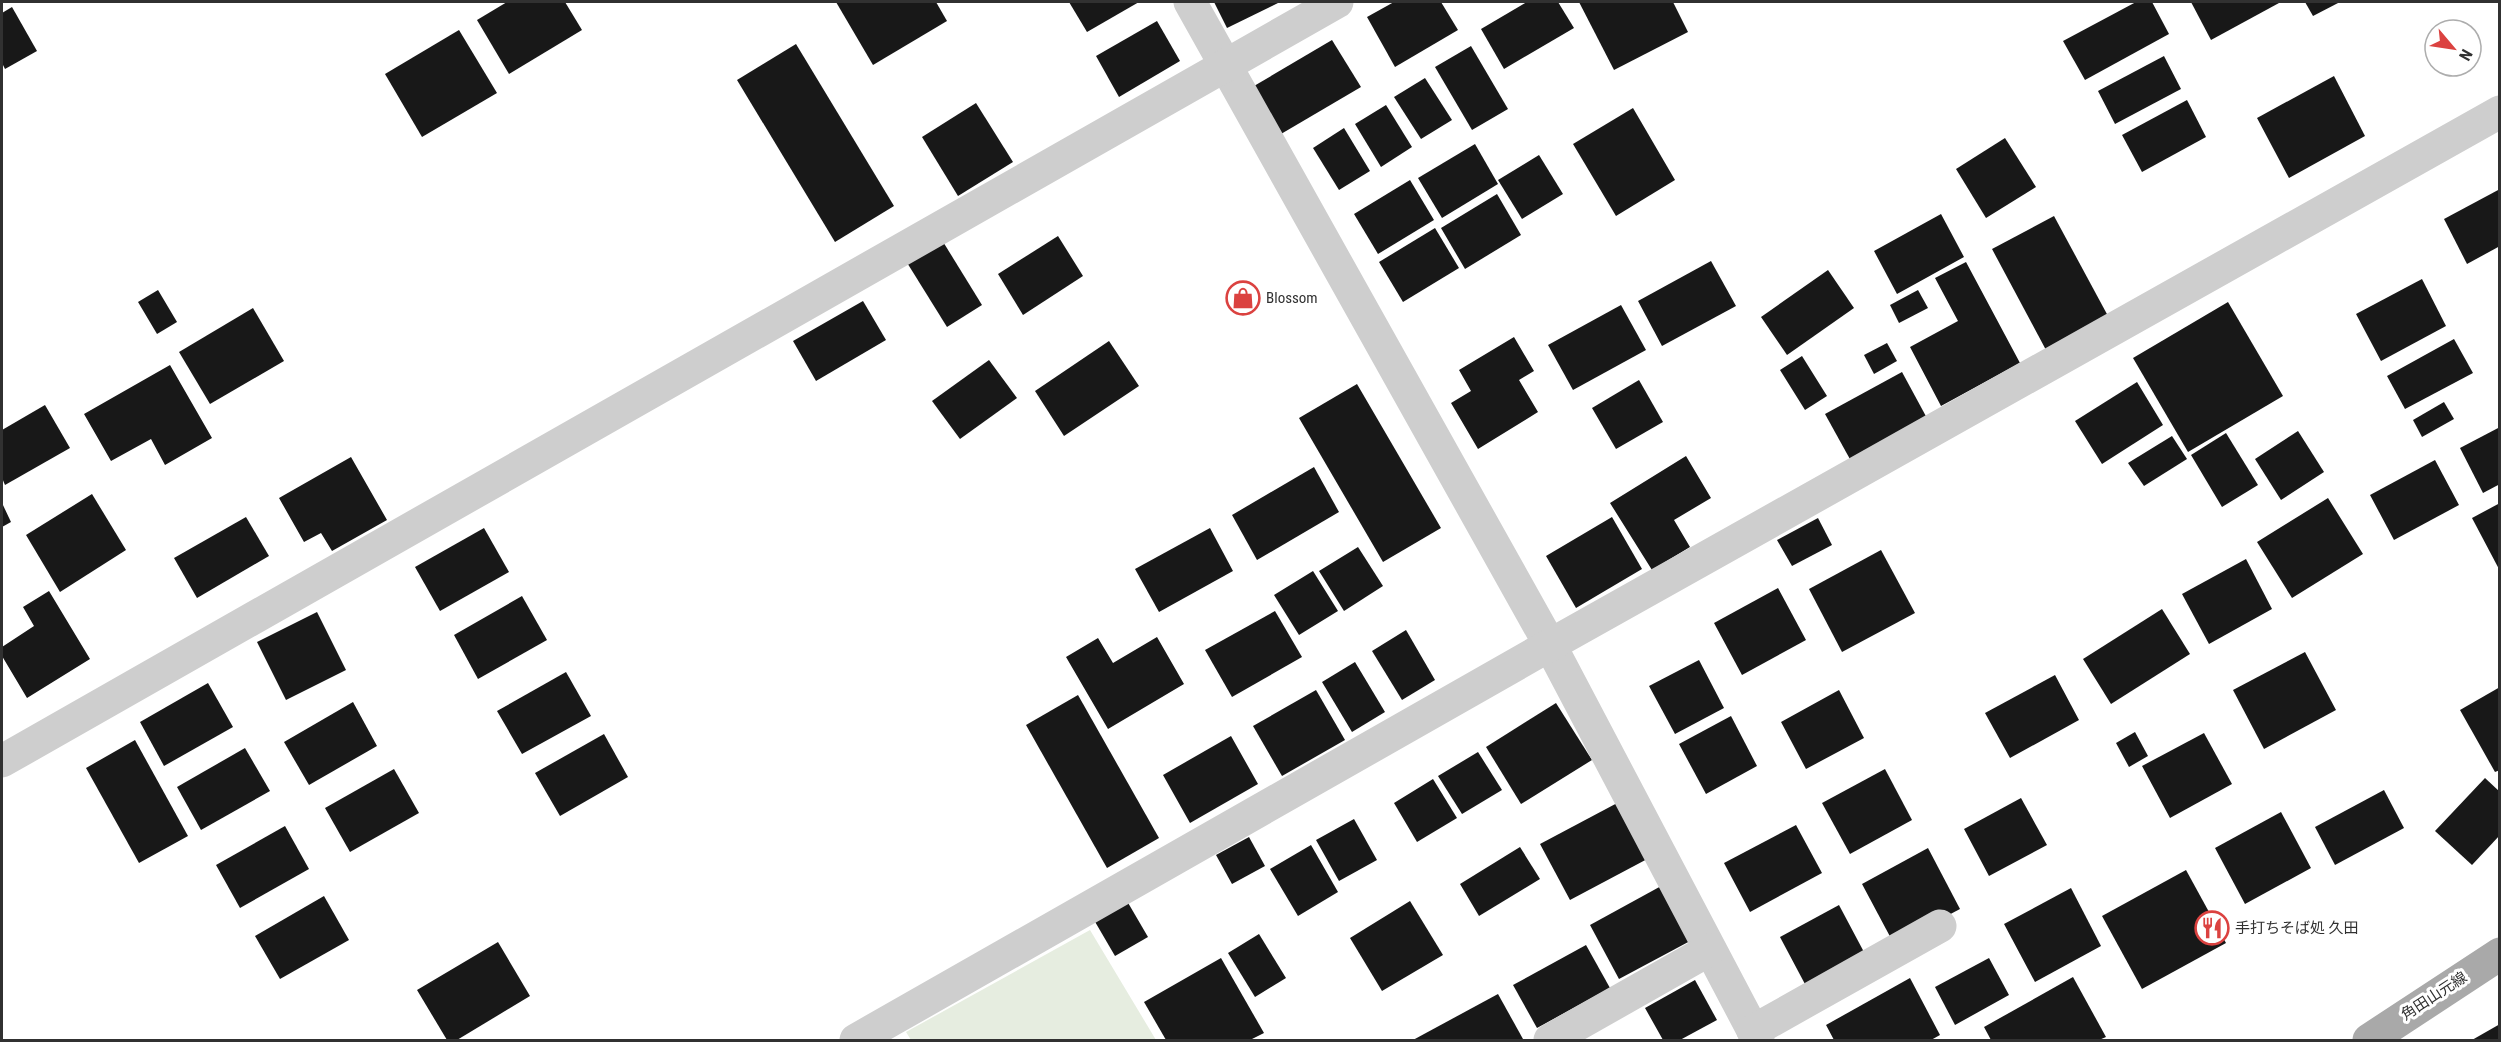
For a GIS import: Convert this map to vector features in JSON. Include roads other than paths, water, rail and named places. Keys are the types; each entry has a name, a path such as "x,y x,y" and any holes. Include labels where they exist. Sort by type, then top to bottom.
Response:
{"main road":[{"name":"角田山元線","path":"2369,1041 2499,954"}],"street":[{"path":"1190,2 1550,645 1756,1036 1940,926"},
{"path":"2,761 1337,2"},
{"path":"856,1041 1550,645 2499,112"},
{"path":"1550,1041 1709,950"}],"place":[{"name":"Blossom","path":"1243,298"},
{"name":"手打ちそば処 久田","path":"2212,928"}]}
